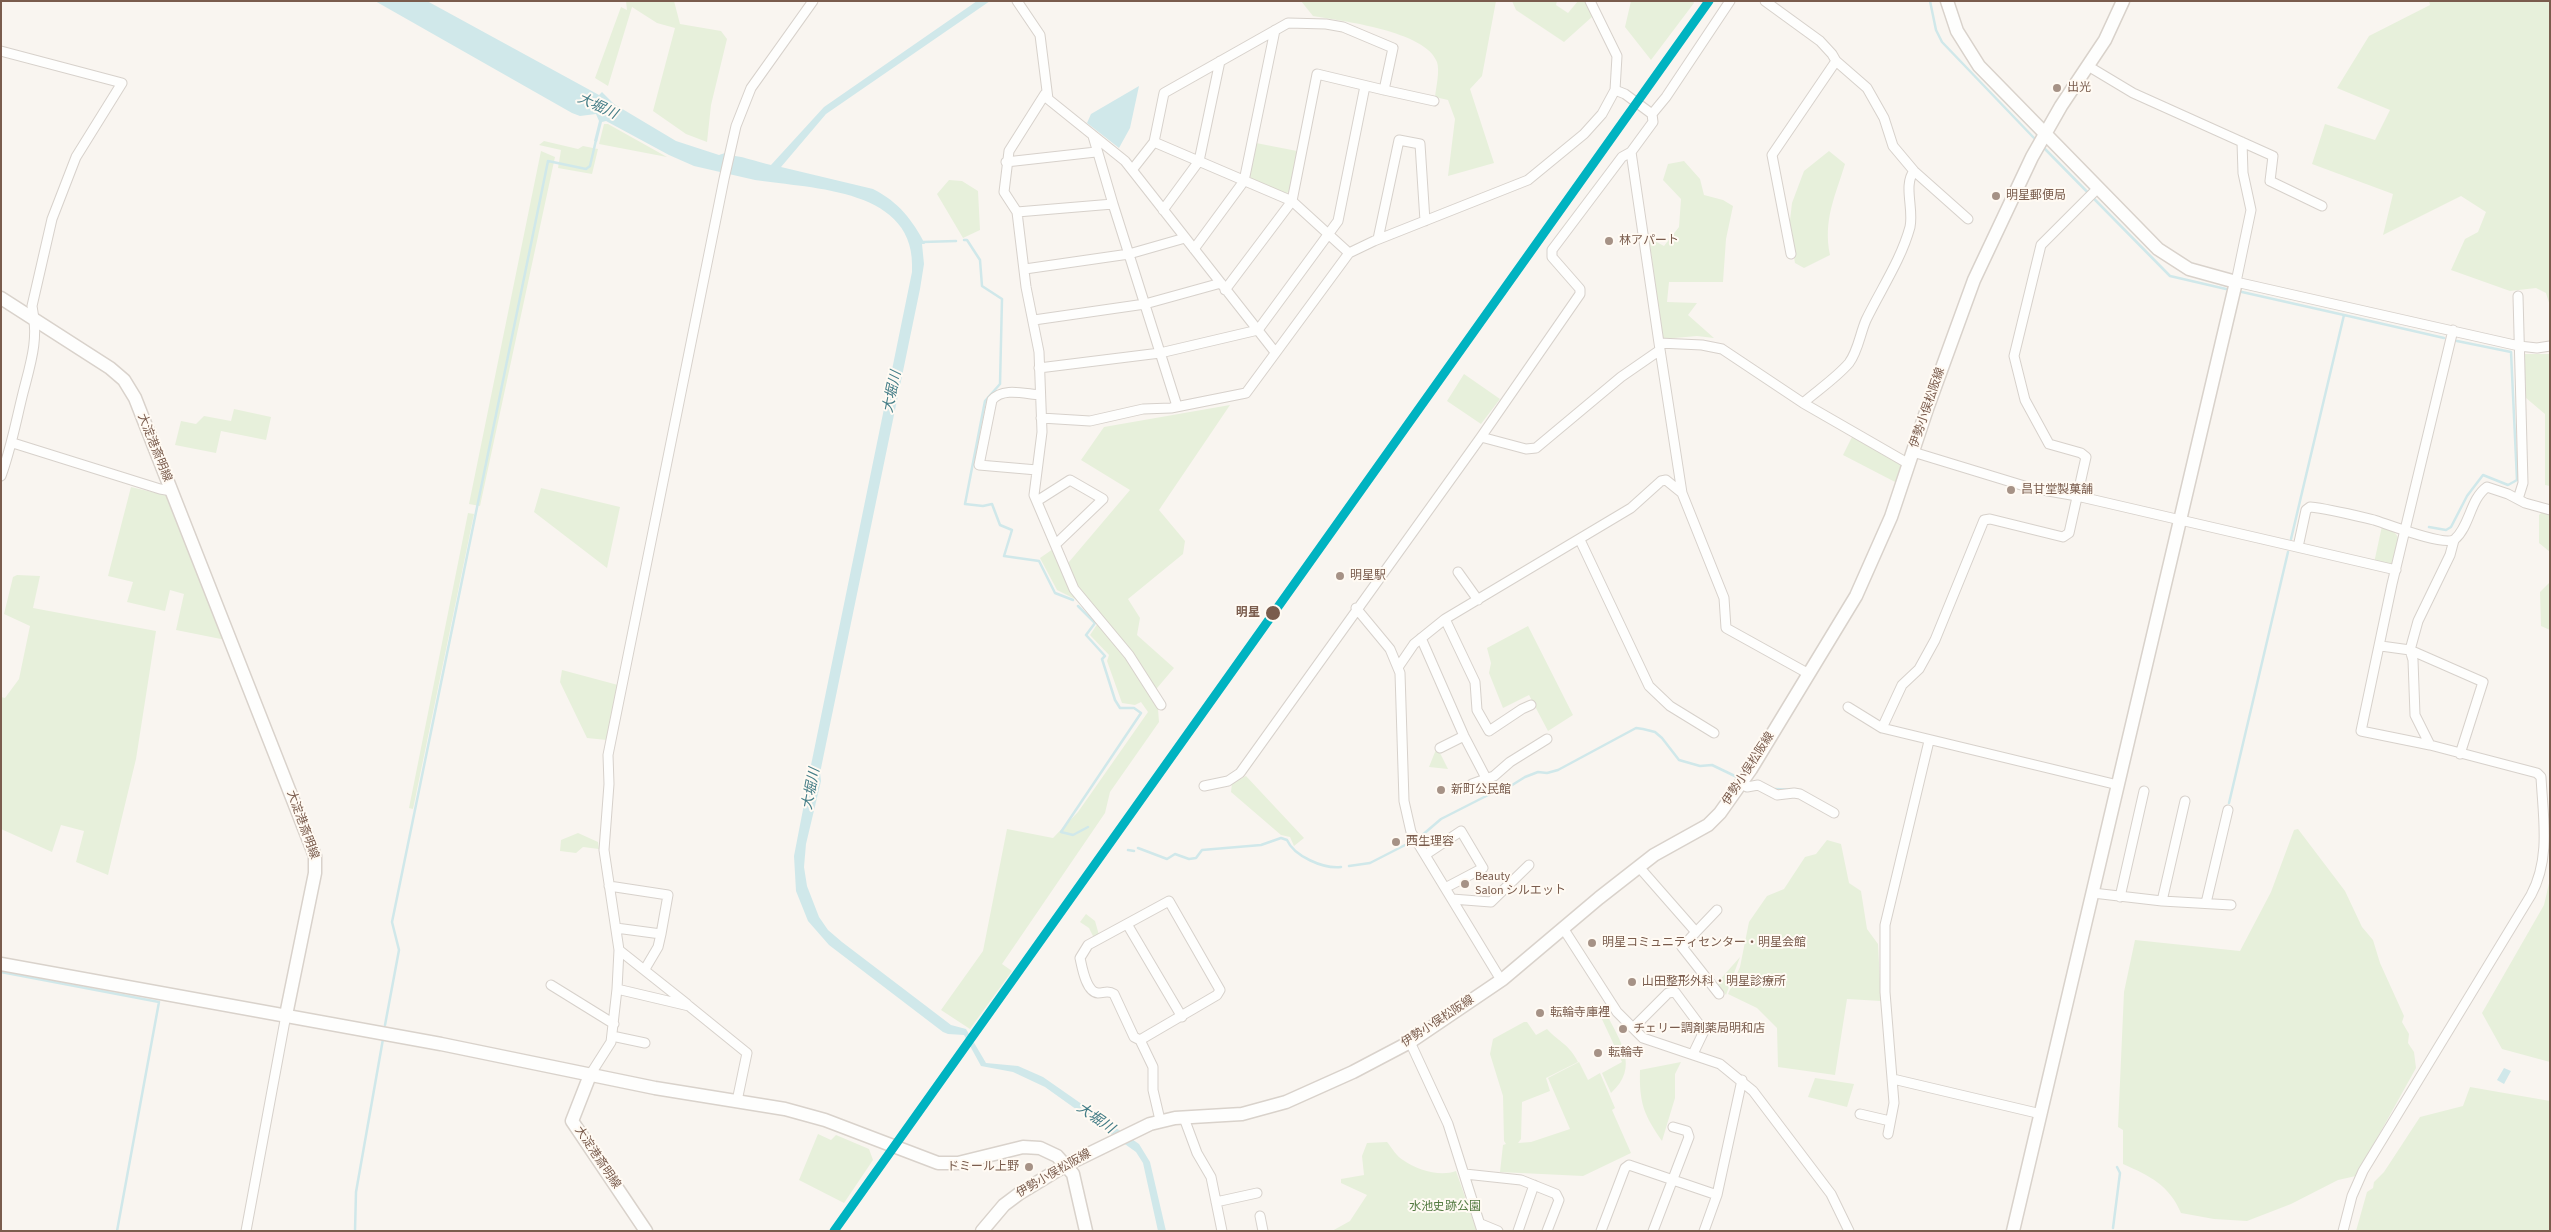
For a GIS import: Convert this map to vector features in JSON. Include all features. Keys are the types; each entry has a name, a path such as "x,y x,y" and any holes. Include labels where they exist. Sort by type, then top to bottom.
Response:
{"main road":[{"path":"1948,1 1957,30 1979,66 2096,190 2168,257 2188,269 2236,282 2013,1231"},
{"name":"伊勢小俣松阪線","path":"982,1231 1009,1201 1066,1165 1130,1133 1160,1120 1242,1114 1286,1102 1353,1072 1410,1042 1501,980 1563,928 1669,845 1708,825 1731,800 1742,784 1856,596 1892,517 1974,280 2044,134 2104,40 2123,1"},
{"name":"大淀港斎明線","path":"1,298 124,380 135,398 172,491 315,856 314,873 286,1015"},
{"path":"1,964 286,1015 590,1075 806,1114 938,1163 958,1164 1031,1146 1052,1152 1066,1165 1074,1178 1086,1231"},
{"name":"大淀港斎明線","path":"590,1075 572,1121 646,1231"}],"street":[{"path":"590,1075 604,1054 612,1036 617,989 619,950 604,850 609,784 608,755 725,176 736,126 751,88 813,1"},
{"path":"1017,1 1040,35 1043,44 1045,94 1052,105 1119,155 1276,352"},
{"path":"1041,418 1090,421 1143,409 1177,406 1246,393 1349,253 1378,239 1528,180 1584,134 1602,114 1616,90 1617,56 1590,1"},
{"path":"1204,786 1238,776 1356,608 1481,437 1580,294 1580,289 1552,257 1552,250 1622,157 1631,152 1651,126 1652,114 1666,97 1730,1"},
{"path":"1765,1 1820,41 1836,61 1867,88 1884,118 1893,146 1914,171 1968,219"},
{"path":"1132,170 1154,142 1164,94 1288,23 1326,24 1343,27 1393,48 1384,90"},
{"path":"1194,250 1244,181 1275,30"},
{"path":"1,51 122,84 76,157 52,219 32,306 35,319 33,359 23,393 13,443 1,476"},
{"path":"1163,210 1200,161 1220,61"},
{"path":"1791,254 1772,155 1836,61"},
{"path":"2088,66 2133,93 2273,156 2270,181 2322,206"},
{"path":"1034,320 1145,304 1223,287 1292,202 1317,74 1434,101"},
{"path":"1040,368 1160,353 1258,330 1338,221 1365,86"},
{"path":"1616,90 1625,94 1652,114"},
{"path":"1045,94 1008,151 1004,192 1017,212 1040,352 1042,432 1034,489 1037,501 1074,589 1129,655 1161,705"},
{"path":"1093,136 1096,152 1177,406"},
{"path":"1378,239 1399,140 1420,144 1425,221"},
{"path":"1154,142 1292,202 1349,253"},
{"path":"2242,142 2243,173 2251,210 2236,282 2519,346 2537,348 2550,346"},
{"path":"1006,162 1096,152"},
{"path":"1631,152 1682,493 1724,598 1726,628 1810,674"},
{"path":"1803,403 1850,361 1855,351 1866,322 1907,238 1912,207 1909,183 1914,171"},
{"path":"1882,728 1902,685 1919,669 1935,640 1984,520 1990,519 2064,537 2069,533 2086,457 2082,453 2049,444 2025,400 2014,356 2042,245 2096,190"},
{"path":"1017,212 1113,204"},
{"path":"1025,269 1128,254 1185,238"},
{"path":"2518,296 2523,483 2518,499"},
{"path":"2342,1231 2352,1196 2363,1171 2522,911 2538,883 2543,866 2541,777 2530,771 2430,745 2361,731 2396,570 2453,330"},
{"path":"1481,437 1526,449 1536,448 1659,347 1702,344 1722,349 1803,403 1911,458 2031,488 2078,496 2396,570"},
{"path":"1037,470 978,465 992,400 997,395 1005,392 1040,395"},
{"path":"13,443 160,490 172,491"},
{"path":"1037,501 1070,480 1102,499 1056,544"},
{"path":"1399,666 1421,638 1445,619 1631,508 1663,480 1682,493"},
{"path":"2430,745 2415,715 2414,660 2410,650 2418,621 2450,555 2454,540 2484,488 2490,487 2525,503 2550,510"},
{"path":"2298,547 2306,510 2310,507 2370,519 2440,540 2454,540"},
{"path":"1580,540 1649,686 1670,706 1714,733"},
{"path":"1458,572 1478,600"},
{"path":"1356,608 1383,639 1399,666 1402,684 1405,810 1411,832 1501,980"},
{"path":"1445,619 1475,682 1477,710 1488,731 1531,705"},
{"path":"1421,638 1464,736 1486,778"},
{"path":"2381,646 2410,650 2483,682 2460,754"},
{"path":"1848,707 1882,728 2118,785"},
{"path":"1440,748 1464,736"},
{"path":"1472,784 1494,776 1510,762 1547,739"},
{"path":"1888,1134 1894,1103 1885,992 1885,925 1929,740"},
{"path":"1742,784 1747,787 1758,785 1777,795 1800,794 1834,813"},
{"path":"2120,897 2144,791"},
{"path":"2162,901 2185,800"},
{"path":"2206,903 2228,810"},
{"path":"1425,855 1461,831 1483,868 1445,888"},
{"path":"1452,899 1491,902 1529,865"},
{"path":"1640,867 1696,932"},
{"path":"609,886 668,895 658,948 645,969"},
{"path":"2093,893 2162,901 2231,905"},
{"path":"1140,1040 1182,1017 1217,995 1220,990 1170,901 1088,945 1080,958 1085,977 1093,990 1098,993 1112,992 1134,1037 1140,1040 1153,1067 1153,1090 1160,1120"},
{"path":"1717,910 1682,948 1719,994"},
{"path":"1127,924 1182,1017"},
{"path":"616,928 661,934"},
{"path":"1563,928 1617,1012 1633,1028 1650,1041 1693,1054 1727,1068 1753,1091 1831,1194 1849,1231"},
{"path":"619,950 747,1052 737,1101"},
{"path":"551,985 614,1024"},
{"path":"617,989 689,1006"},
{"path":"1633,1028 1668,993 1675,992 1704,1031 1693,1054"},
{"path":"246,1231 286,1015"},
{"path":"612,1036 645,1043"},
{"path":"1410,1042 1445,1116 1466,1174 1481,1228 1498,1231"},
{"path":"1893,1079 2040,1114"},
{"path":"1704,1231 1717,1195 1742,1080"},
{"path":"1860,1114 1890,1121"},
{"path":"1184,1118 1197,1154 1211,1176 1222,1231"},
{"path":"1652,1231 1689,1138 1687,1131 1673,1127"},
{"path":"1601,1231 1626,1166 1633,1165 1717,1195"},
{"path":"1466,1174 1521,1180 1558,1197 1548,1231"},
{"path":"1518,1231 1534,1185"},
{"path":"1216,1202 1257,1193"},
{"path":"1260,1216 1263,1231"}],"green space":[{"path":"626,1 674,1 680,24 721,31 727,39 711,105 707,142 686,134 653,111 675,28 657,23 632,7 608,86 595,78 621,7 627,10"},
{"path":"1301,1 1496,1 1482,76 1470,89 1494,163 1448,176 1455,119 1448,100 1435,97 1438,66 1430,51 1417,42 1382,29 1313,16"},
{"path":"1512,1 1557,1 1556,5 1568,13 1578,1 1586,1 1593,16 1564,42 1516,10"},
{"path":"1631,1 1693,1 1694,3 1651,60 1625,27"},
{"path":"2429,1 2550,1 2550,306 2546,293 2536,288 2510,291 2451,270 2465,239 2478,232 2486,212 2461,196 2383,235 2393,194 2312,164 2325,124 2375,140 2390,110 2337,88 2369,36 2430,5"},
{"path":"604,124 608,124 667,157 599,144"},
{"path":"544,141 578,149 583,146 598,149 592,174 558,168 561,150 539,145"},
{"path":"1256,143 1297,151 1289,192 1285,194 1252,180 1249,174"},
{"path":"541,151 555,157 480,506 469,504"},
{"path":"1829,151 1845,164 1829,220 1828,242 1830,255 1804,268 1795,263 1789,229 1792,203 1804,171"},
{"path":"1684,161 1700,179 1704,195 1723,200 1733,206 1726,239 1723,282 1669,282 1667,302 1697,303 1688,315 1714,338 1697,336 1663,339 1649,238 1664,246 1679,227 1681,199 1663,180 1668,164"},
{"path":"949,180 962,181 978,191 980,230 963,238 937,194"},
{"path":"2524,354 2550,354 2550,486 2545,485 2545,414 2526,398"},
{"path":"1464,374 1500,399 1481,424 1447,401"},
{"path":"1230,405 1159,510 1185,541 1183,554 1128,599 1140,618 1137,635 1174,668 1152,694 1158,709 1159,722 1110,792 1105,813 1002,964 1012,971 970,1029 941,1010 983,951 1007,829 1053,838 1078,812 1148,712 1141,702 1135,705 1122,703 1107,661 1109,655 1090,635 1098,623 1075,599 1057,590 1040,558 1053,549 1063,569 1130,490 1081,460 1104,427"},
{"path":"234,409 271,417 266,440 221,431 216,453 175,445 181,421 196,424 204,416 231,421"},
{"path":"1853,435 1904,465 1897,483 1843,455"},
{"path":"131,487 169,496 226,640 176,630 184,594 170,590 165,611 127,602 133,582 108,576"},
{"path":"541,488 620,507 607,568 534,512"},
{"path":"2543,511 2550,513 2550,552 2539,543 2539,515"},
{"path":"468,513 474,514 413,809 409,808"},
{"path":"2382,526 2394,532 2399,540 2395,562 2388,566 2374,563"},
{"path":"17,575 40,576 33,608 156,631 136,759 108,875 76,862 84,831 61,825 52,852 1,829 1,697 5,698 19,679 30,626 4,614 13,577"},
{"path":"2550,582 2550,630 2541,626 2540,592"},
{"path":"1528,626 1573,715 1548,731 1529,695 1503,708 1489,673 1491,663 1487,648"},
{"path":"562,670 618,685 607,740 587,738 560,682"},
{"path":"1437,747 1448,769 1429,767"},
{"path":"1246,776 1304,838 1294,846 1290,837 1281,835 1231,792 1232,783"},
{"path":"2298,829 2345,891 2362,927 2373,940 2380,963 2404,1016 2402,1022 2409,1034 2408,1043 2414,1052 2416,1068 2356,1176 2338,1180 2291,1204 2247,1221 2214,1219 2181,1213 2171,1195 2158,1182 2123,1164 2123,1130 2118,1127 2124,992 2135,940 2240,951 2271,892 2294,830"},
{"path":"578,833 598,842 599,849 583,847 576,853 560,851 561,840"},
{"path":"1827,840 1841,844 1849,883 1861,891 1867,929 1878,944 1881,1001 1847,999 1835,1075 1778,1067 1777,1028 1757,1008 1728,994 1740,967 1749,922 1767,896 1784,889 1805,857 1816,854"},
{"path":"2550,879 2550,1062 2502,1049 2482,1013 2544,905"},
{"path":"1086,914 1095,921 1099,935 1094,938 1089,928 1080,922"},
{"path":"1740,957 1726,995 1717,983"},
{"path":"1606,1013 1625,1054 1626,1064 1620,1083 1611,1093 1602,1073 1622,1062 1600,1015"},
{"path":"1527,1022 1536,1035 1547,1029 1568,1047 1578,1062 1546,1078 1550,1091 1522,1102 1521,1139 1518,1143 1531,1142 1570,1129 1548,1078 1579,1062 1588,1080 1600,1073 1615,1108 1612,1110 1631,1153 1583,1176 1500,1172 1503,1145 1506,1144 1504,1141 1503,1096 1490,1054 1493,1039"},
{"path":"1681,1062 1675,1074 1675,1098 1662,1141 1651,1124 1644,1108 1640,1091 1640,1070"},
{"path":"1815,1078 1854,1084 1847,1107 1808,1097"},
{"path":"2470,1087 2550,1101 2550,1231 2356,1231 2367,1192 2373,1188 2374,1182 2384,1172 2420,1117 2463,1106"},
{"path":"818,1134 831,1140 836,1135 869,1149 873,1160 844,1203 799,1180"},
{"name":"水池史跡公園","path":"1387,1142 1399,1157 1415,1167 1436,1173 1456,1171 1477,1231 1332,1231 1350,1221 1367,1195 1341,1183 1341,1179 1364,1175 1362,1156 1367,1143"}],"water":[{"name":"大堀川","path":"375,1 427,1 599,95 602,92 614,104 676,141 719,155 725,153 726,155 743,157 771,165 824,107 977,1 990,1 826,114 781,167 873,189 898,206 925,244 922,244 924,264 920,289 820,773 821,781 806,844 804,867 807,886 819,917 828,930 951,1025 966,1029 986,1063 1018,1066 1043,1077 1139,1144 1150,1162 1166,1231 1158,1231 1143,1163 1136,1152 1045,1087 1013,1072 981,1066 964,1035 943,1032 829,945 808,921 796,891 794,856 806,794 804,789 810,770 912,272 909,244 898,223 880,208 858,198 805,186 755,180 694,166 669,155 606,121 602,122 597,142 594,141 599,121 596,114 580,116 572,113"},
{"path":"1139,86 1130,128 1119,148 1087,123 1091,114"},
{"path":"2504,1068 2511,1071 2504,1084 2497,1080"}],"waterway":[{"path":"1930,1 1936,30 1942,42 2034,138"},
{"path":"385,1025 399,950 392,922 548,161 586,169 590,166 596,140"},
{"path":"2045,149 2170,276 2226,289"},
{"path":"964,240 967,240 980,260 982,286 1002,299 1000,384 985,401 965,504 983,506 992,504 1000,525 1012,530 1004,556 1039,561 1055,593 1073,600"},
{"path":"923,242 956,241"},
{"path":"2242,292 2344,315 2291,539"},
{"path":"2344,315 2444,338"},
{"path":"2429,527 2446,530 2451,527 2467,496 2483,475 2508,485 2517,480 2511,352 2457,341"},
{"path":"2229,803 2288,552"},
{"path":"1078,606 1095,623 1086,635 1105,656 1102,659 1115,700 1120,708 1134,708 1141,713 1061,832 1073,835 1088,827"},
{"path":"1420,837 1441,819 1496,791 1509,787 1525,777 1538,772 1547,773 1558,770 1636,728 1655,732 1679,760 1700,766 1712,765 1739,778"},
{"path":"1775,789 1796,790"},
{"path":"1138,848 1167,859 1175,854 1189,859 1196,858 1202,850 1261,845 1281,838 1287,840 1302,856 1318,864 1341,867"},
{"path":"1349,866 1370,863 1409,843"},
{"path":"1128,850 1134,851"},
{"path":"1,972 159,1002 117,1231"},
{"path":"355,1231 356,1192 383,1039"},
{"path":"2113,1228 2120,1173 2117,1167"}],"transit line":[{"path":"834,1231 1709,1"}],"place":[{"name":"出光","path":"2057,88"},
{"name":"明星郵便局","path":"1996,196"},
{"name":"林アパート","path":"1609,241"},
{"name":"昌甘堂製菓舗","path":"2011,490"},
{"name":"明星駅","path":"1340,576"},
{"name":"明星","path":"1273,613"},
{"name":"新町公民館","path":"1441,790"},
{"name":"西生理容","path":"1396,842"},
{"name":"Beauty Salon シルエット","path":"1465,884"},
{"name":"明星コミュニティセンター・明星会館","path":"1592,943"},
{"name":"山田整形外科・明星診療所","path":"1632,982"},
{"name":"転輪寺庫裡","path":"1540,1013"},
{"name":"チェリー調剤薬局明和店","path":"1623,1029"},
{"name":"転輪寺","path":"1598,1053"},
{"name":"ドミール上野","path":"1029,1167"}]}
